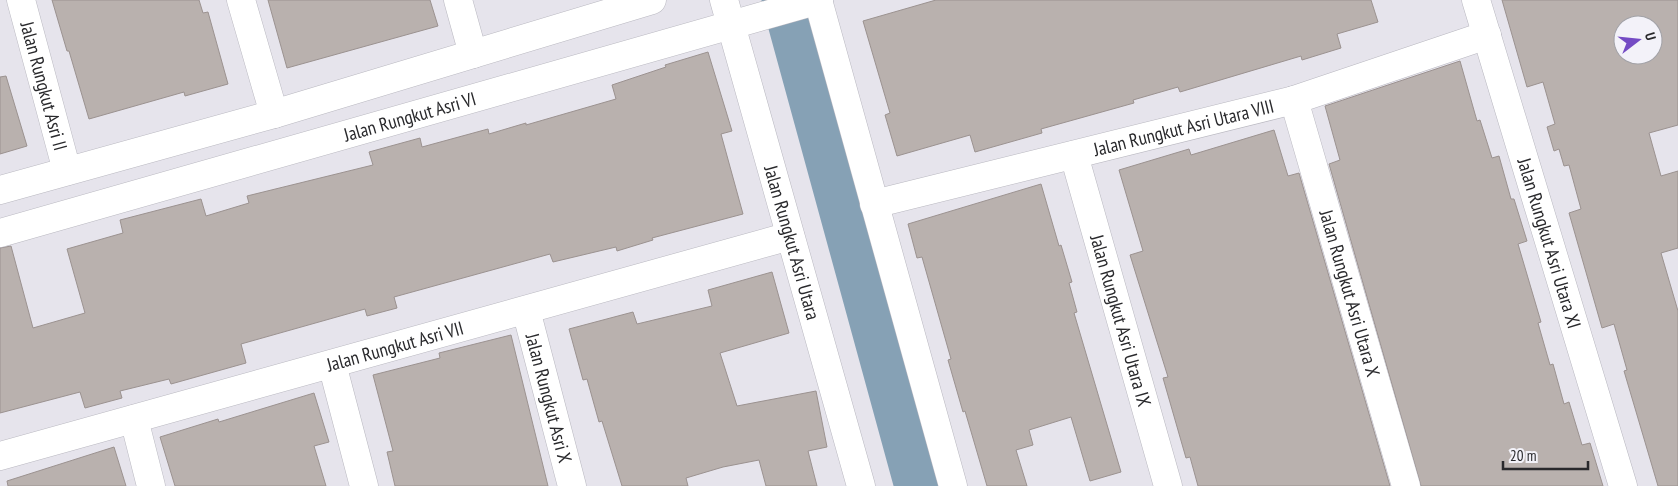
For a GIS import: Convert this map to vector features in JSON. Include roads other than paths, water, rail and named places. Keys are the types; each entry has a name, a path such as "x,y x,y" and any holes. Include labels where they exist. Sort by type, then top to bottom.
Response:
{"street":[{"name":"Jalan Rungkut Asri II","path":"21,0 67,171"},
{"path":"241,0 274,114"},
{"path":"458,0 473,54"},
{"path":"0,190 274,114 652,0"},
{"name":"Jalan Rungkut Asri Utara","path":"724,0 738,24 790,236 861,486"},
{"name":"Jalan Rungkut Asri Utara XI","path":"1476,0 1623,486"},
{"path":"814,1 874,204 952,486"},
{"name":"Jalan Rungkut Asri VI","path":"0,233 814,1"},
{"name":"Jalan Rungkut Asri Utara VIII","path":"874,204 1294,100 1487,35"},
{"name":"Jalan Rungkut Asri Utara X","path":"1294,100 1406,486"},
{"name":"Jalan Rungkut Asri Utara IX","path":"1074,155 1168,486"},
{"name":"Jalan Rungkut Asri VII","path":"0,456 790,236"},
{"name":"Jalan Rungkut Asri X","path":"526,310 572,486"},
{"path":"332,364 364,486"},
{"path":"134,419 151,486"}],"waterway":[{"path":"787,0 920,486"}]}
